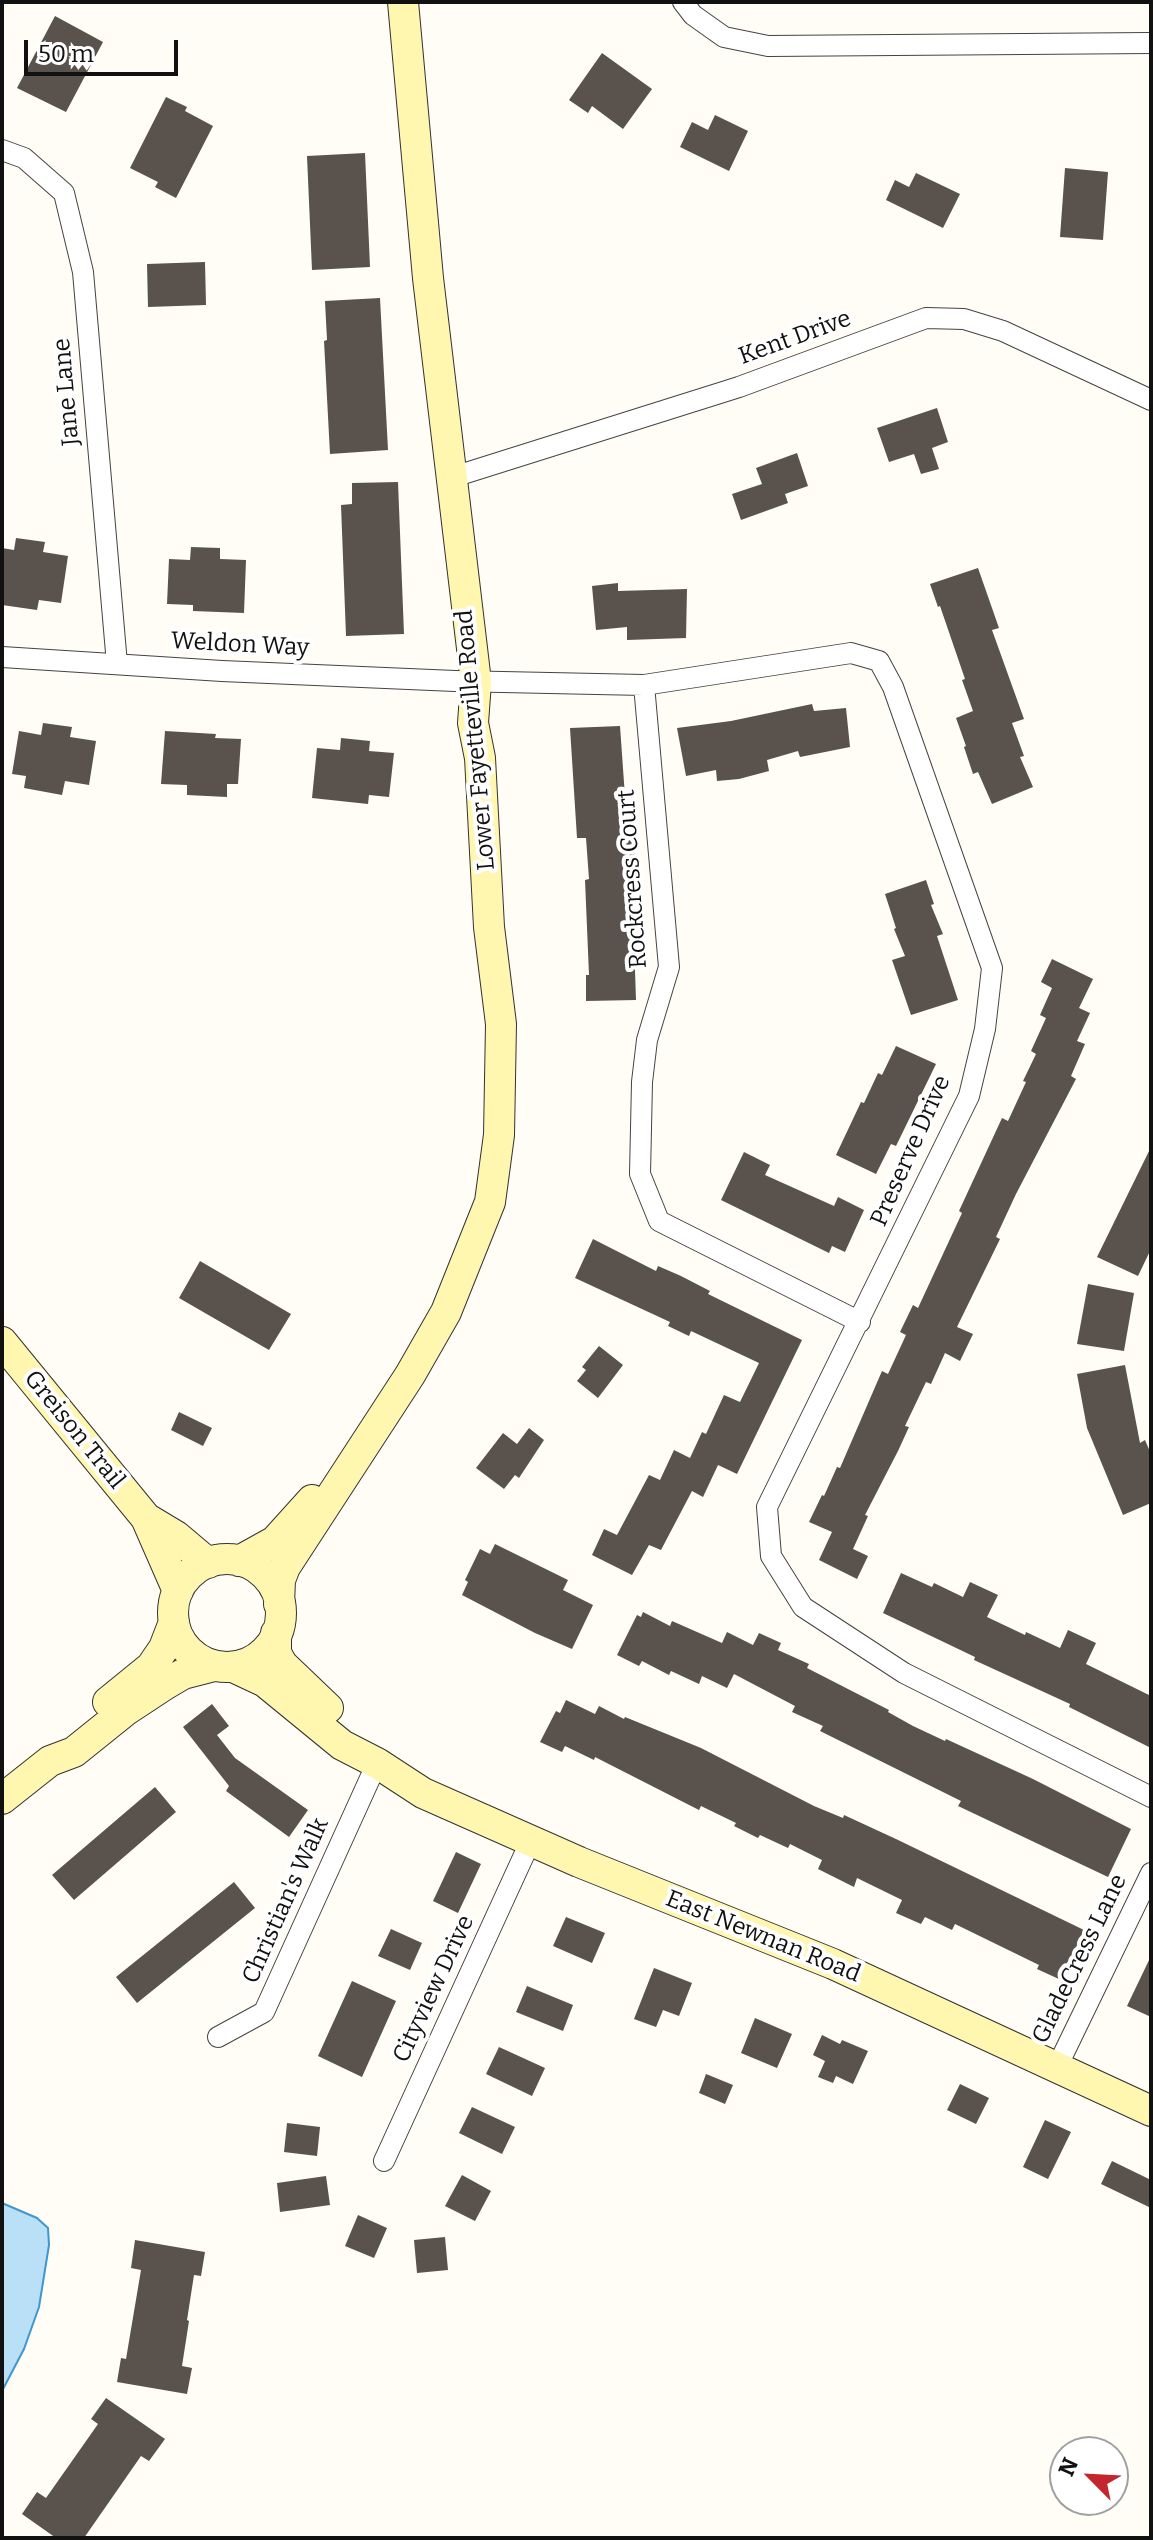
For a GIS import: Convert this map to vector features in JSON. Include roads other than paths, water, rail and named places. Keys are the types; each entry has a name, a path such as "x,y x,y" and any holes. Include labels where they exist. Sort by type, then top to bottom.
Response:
{"street":[{"name":"Lower Fayetteville Road","path":"278,1619 280,1580 285,1567 410,1375 446,1312 490,1202 499,1135 501,1024 489,927 480,758 473,723 476,682 426,262 403,2"},
{"path":"683,2 693,15 724,37 768,46 1151,43"},
{"name":"Jane Lane","path":"2,150 24,158 64,193 83,272 117,664"},
{"name":"Kent Drive","path":"450,478 739,387 926,318 964,319 1003,331 1149,393"},
{"name":"Preserve Drive","path":"476,682 644,685 851,653 879,661 893,687 992,968 985,1029 969,1096 767,1507 771,1556 803,1607 904,1673 1151,1797"},
{"name":"Weldon Way","path":"2,657 476,682"},
{"name":"Rockcress Court","path":"644,685 669,967 647,1040 642,1082 640,1174 659,1221 860,1322"},
{"name":"Greison Trail","path":"2,1342 146,1518 178,1591"},
{"name":"Lower Fayetteville Road","path":"239,1561 275,1541 340,1466 362,1447"},
{"name":"Greison Trail","path":"146,1518 176,1536 208,1563"},
{"path":"2,1799 50,1761 74,1752 125,1711 183,1674 224,1666 259,1656 278,1619 277,1594 258,1569 239,1561 218,1560 190,1574 174,1601 174,1622 187,1650 204,1663 224,1666"},
{"name":"East Newnan Road","path":"278,1619 276,1653 282,1664 352,1730 377,1763"},
{"path":"50,1761 64,1739 151,1667 164,1648 174,1622"},
{"name":"East Newnan Road","path":"224,1666 265,1682 342,1745 423,1793 579,1862 833,1964 1151,2111"},
{"name":"Christian's Walk","path":"218,2037 264,2012 377,1763"},
{"name":"Cityview Drive","path":"384,2161 531,1840"},
{"name":"GladeCress Lane","path":"1057,2067 1151,1873"}],"water":[{"path":"2,2203 37,2218 48,2228 49,2245 39,2307 24,2349 2,2391"}]}
